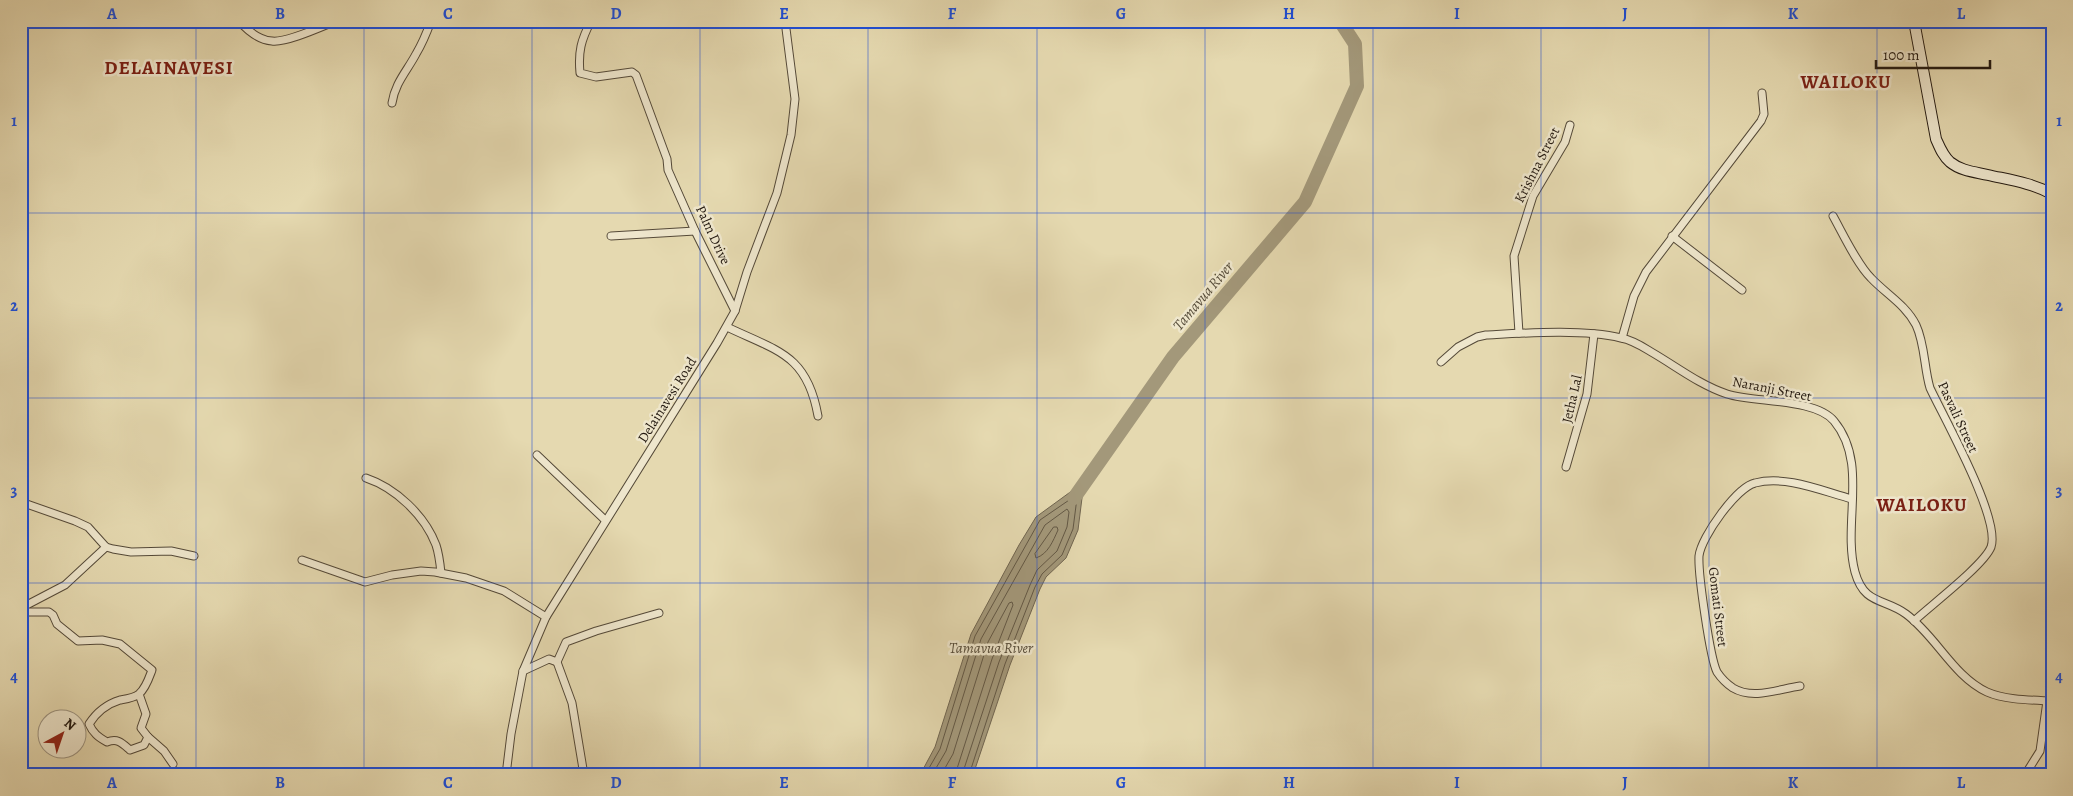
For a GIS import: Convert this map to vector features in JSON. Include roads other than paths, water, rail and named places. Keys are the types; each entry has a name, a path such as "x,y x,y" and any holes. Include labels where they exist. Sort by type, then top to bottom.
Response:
{"street":[{"path":"239,21 246,29 272,41 302,34 336,21"},
{"path":"392,103 396,85 417,53 431,21"},
{"name":"Palm Drive","path":"591,21 581,43 578,56 580,73 596,77 632,72 636,75 667,159 668,170 695,231 735,311"},
{"name":"Delainavesi Road","path":"506,775 510,734 523,671 546,617 727,327 735,311 747,272 777,193 791,135 795,99 784,21"},
{"path":"1914,21 1936,139 1942,154 1951,163 1964,169 2027,184 2052,194"},
{"path":"1622,338 1638,287 1646,272 1758,126 1764,114 1762,93"},
{"name":"Krishna Street","path":"1519,333 1514,256 1533,196 1565,142 1570,125"},
{"name":"Pasvali Street","path":"1833,216 1870,278 1908,312 1915,324 1919,334 1930,388 1982,498 1992,530 1991,546 1982,561 1914,621"},
{"path":"611,236 695,231"},
{"path":"1672,236 1742,290"},
{"path":"727,327 791,358 802,370 814,395 818,416"},
{"name":"Naranji Street","path":"1441,362 1458,346 1477,337 1519,333 1594,334 1635,342 1689,376 1728,394 1757,400 1784,401 1820,411 1832,419 1846,438 1852,466 1852,550 1855,572 1861,586 1877,602 1894,607 1914,621 1976,685 1993,694 2049,701"},
{"name":"Jetha Lal","path":"1566,467 1588,394 1594,334"},
{"path":"537,455 606,520"},
{"path":"366,478 387,488 408,505 421,519 436,545 441,573"},
{"name":"Gomati Street","path":"1800,686 1761,694 1745,692 1728,685 1717,672 1712,655 1701,584 1699,556 1711,529 1735,498 1754,483 1785,482 1852,499"},
{"path":"21,502 88,527 106,547 130,552 171,551 194,556"},
{"path":"21,610 70,581 106,547"},
{"path":"302,560 365,582 392,574 422,571 476,580 513,596 546,617"},
{"path":"21,610 49,612 53,615 57,624 78,641 102,640 120,644 152,670 145,685 138,694 118,701 98,712 89,724 98,738 107,742 120,741 130,750 144,745 148,738"},
{"path":"557,662 566,642 596,631 659,613"},
{"path":"523,671 549,658 557,662 572,703 584,775"},
{"path":"138,694 146,714 141,728 148,738 164,751 173,764"},
{"path":"2025,775 2040,751 2049,701"}],"water":[{"name":"Tamavua River","path":"1084,482 1078,530 1066,558 1046,577 1040,589 1010,665 973,775 920,775 935,747 971,634 1019,545 1036,517"}],"waterway":[{"name":"Tamavua River","path":"1074,498 1173,357 1305,202 1357,86 1355,44 1340,21"}],"district":[{"name":"DELAINAVESI","path":"169,68"},
{"name":"WAILOKU","path":"1846,82"},
{"name":"WAILOKU","path":"1922,505"}]}
